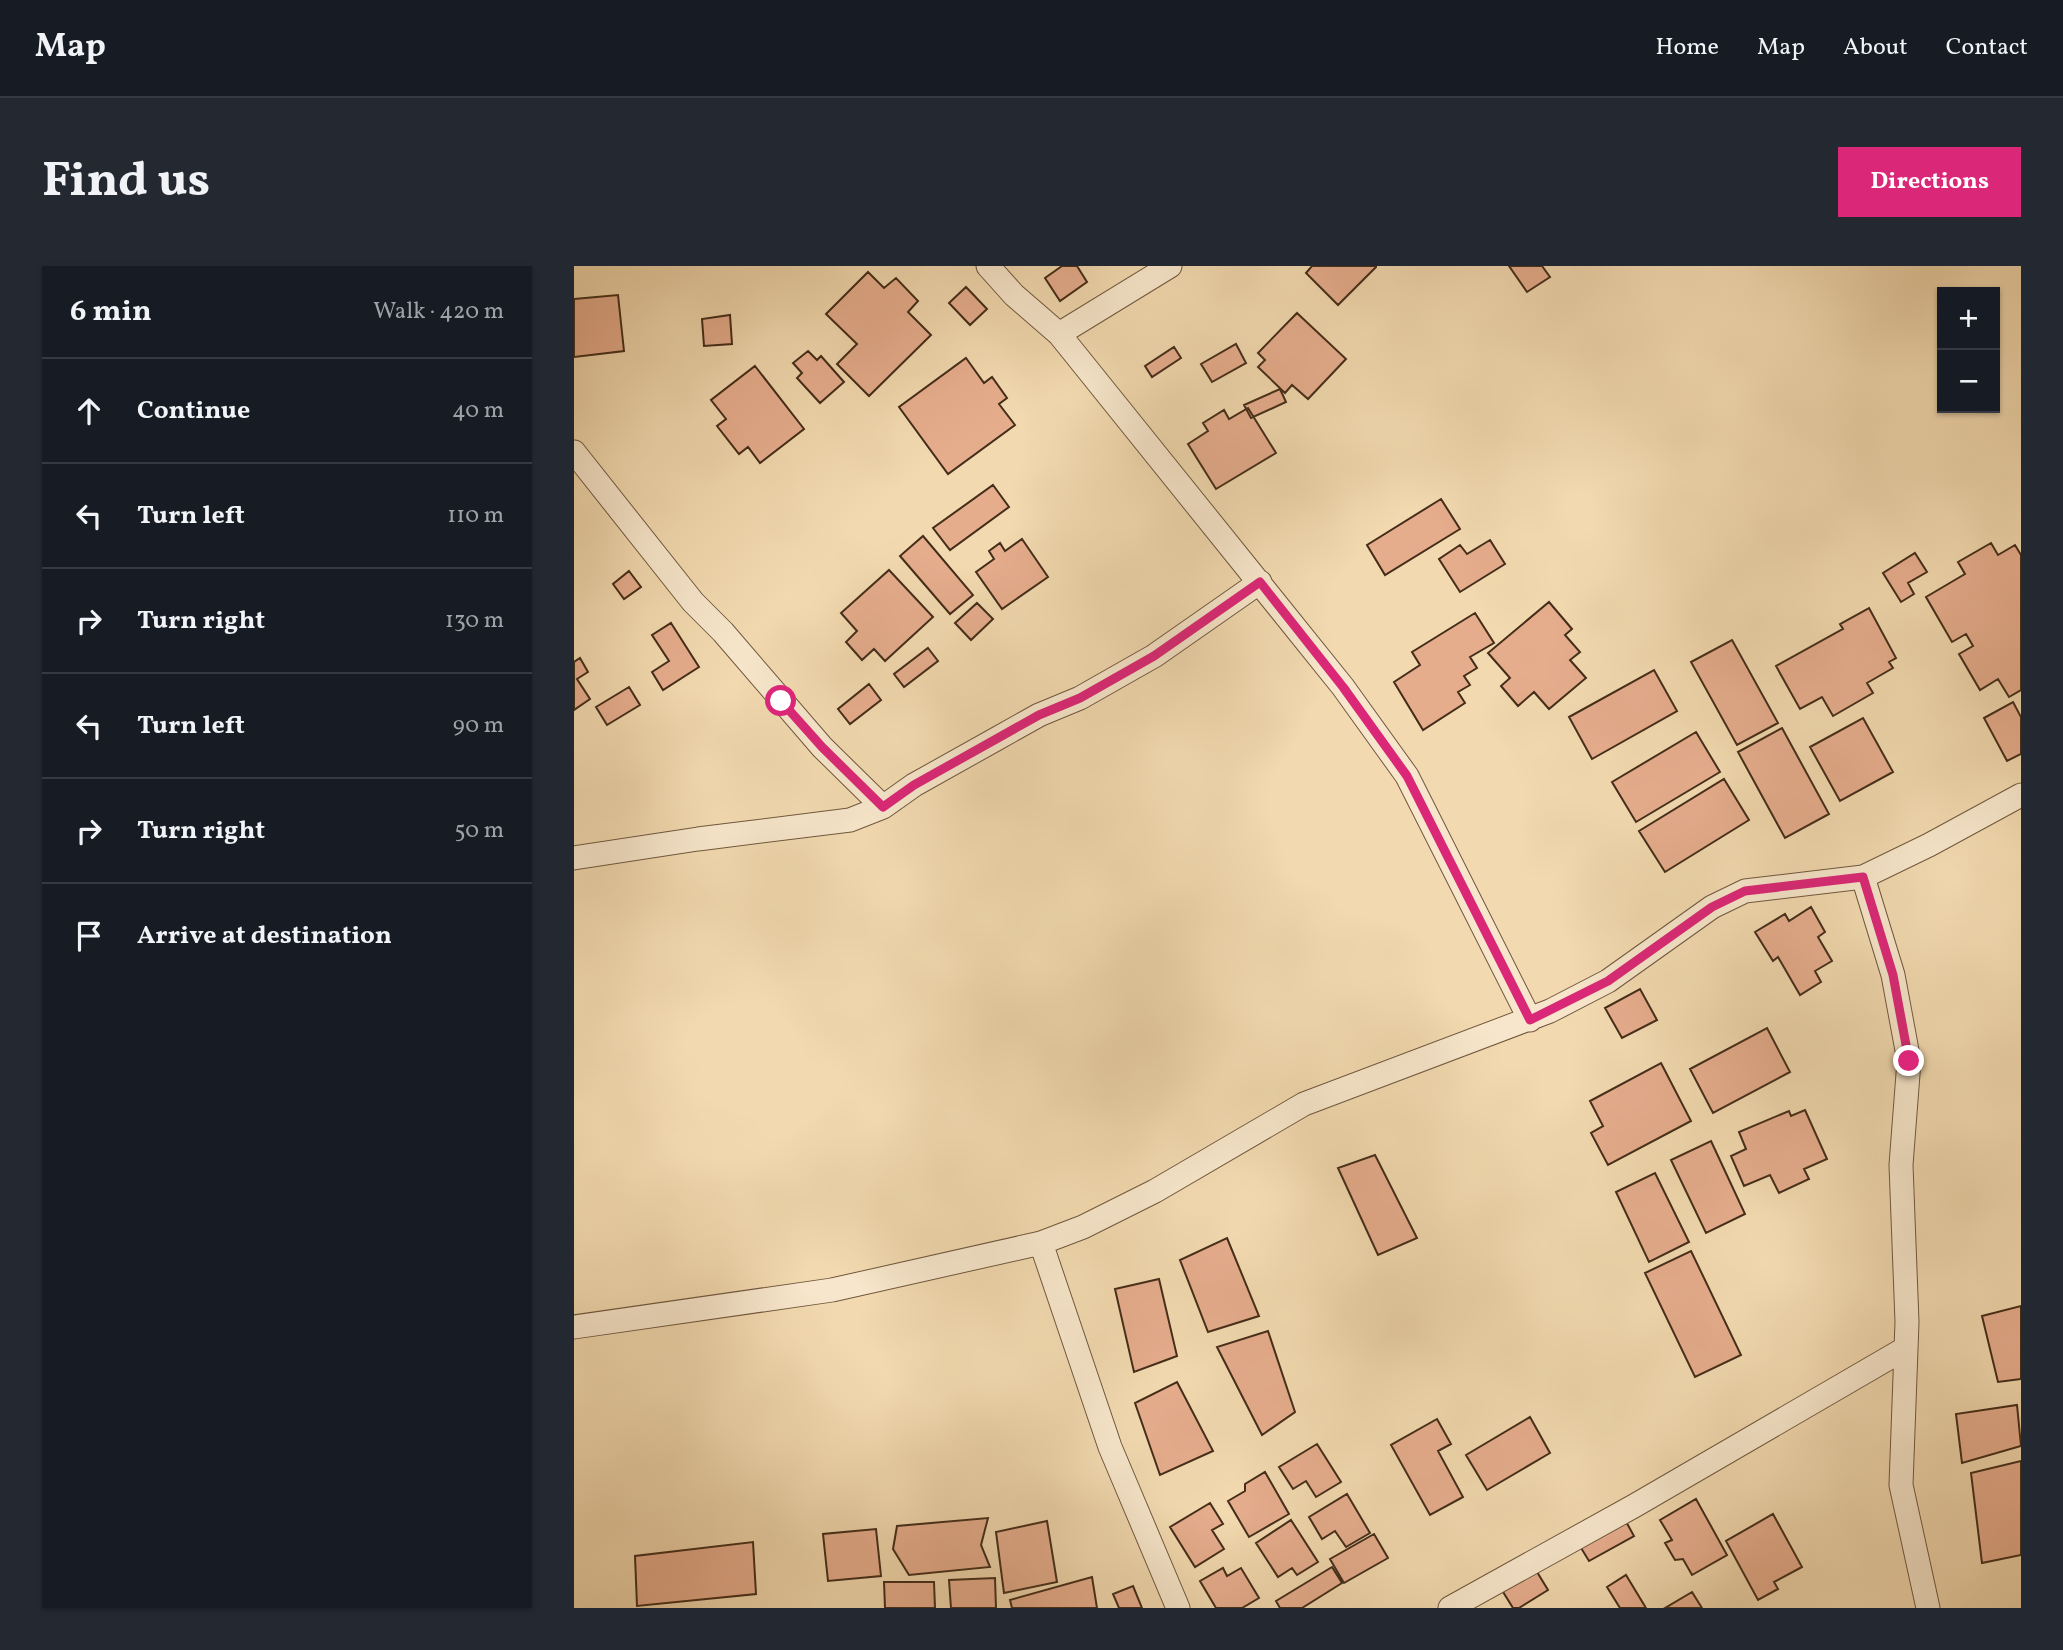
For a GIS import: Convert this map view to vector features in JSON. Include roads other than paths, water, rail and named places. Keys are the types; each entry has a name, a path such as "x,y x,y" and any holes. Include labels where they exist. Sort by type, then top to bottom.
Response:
{"street":[{"path":"988,266 1014,295 1059,334 1343,687 1407,776 1530,1020"},
{"path":"1059,334 1170,266"},
{"path":"574,452 693,602 723,632 822,747 883,807"},
{"path":"574,859 698,839 850,820 883,807 914,785 1008,732 1039,715 1080,698 1143,663 1260,582"},
{"path":"574,1327 832,1290 1041,1243 1083,1227 1155,1191 1304,1104 1530,1020 1608,981 1712,907 1745,891 1863,877 2021,795"},
{"path":"1863,877 1893,975 1909,1061 1901,1165 1906,1348 1901,1485 1928,1608"},
{"path":"1041,1243 1110,1447 1178,1608"},
{"path":"1450,1608 1634,1506 1906,1348"}]}
